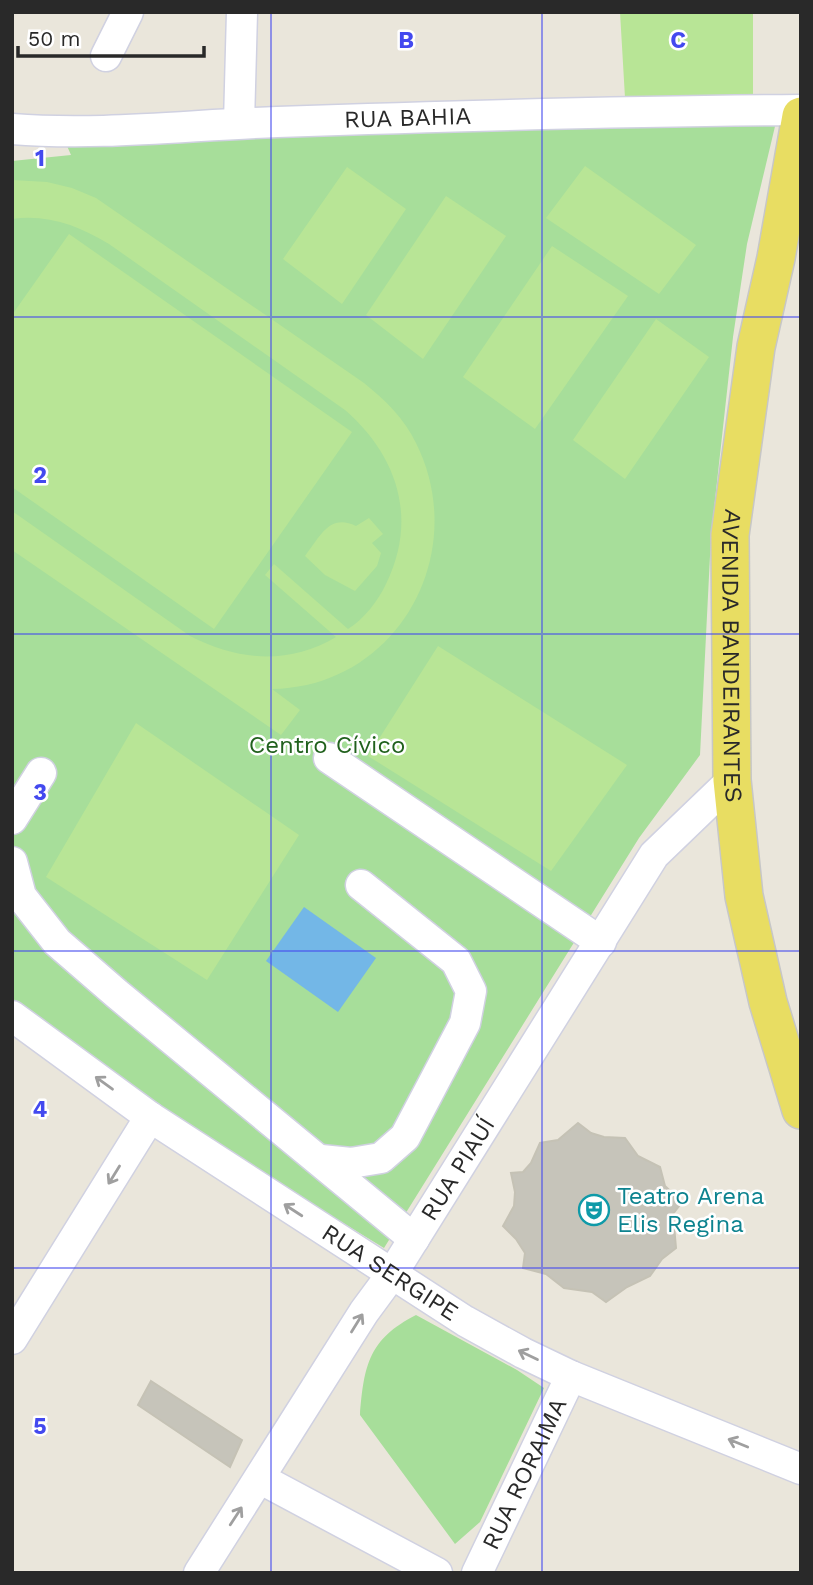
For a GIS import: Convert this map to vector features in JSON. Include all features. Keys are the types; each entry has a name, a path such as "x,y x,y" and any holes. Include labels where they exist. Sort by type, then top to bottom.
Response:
{"main road":[{"name":"AVENIDA BANDEIRANTES","path":"801,116 776,258 756,347 730,536 732,779 744,896 768,1002 801,1110"},
{"path":"776,258 801,215"}],"street":[{"path":"106,56 128,12"},
{"path":"239,123 242,12"},
{"name":"RUA BAHIA","path":"12,129 61,133 239,123 625,111 801,110"},
{"path":"328,758 601,942"},
{"path":"12,819 41,773"},
{"name":"RUA PIAUÍ","path":"199,1573 357,1324 392,1274 654,855 732,779"},
{"path":"12,862 21,896 58,942 117,994 414,1238"},
{"path":"321,1160 351,1163 381,1158 405,1137 464,1023 471,991 456,961 362,885"},
{"name":"RUA SERGIPE","path":"12,1016 150,1117 466,1321 571,1376 801,1469"},
{"path":"12,1339 150,1117"},
{"name":"RUA RORAIMA","path":"477,1573 571,1376"},
{"path":"261,1479 437,1573"}],"green space":[{"path":"620,12 753,12 753,112 626,115"},
{"name":"Centro Cívico","path":"777,118 747,244 733,337 711,536 700,755 639,838 384,1248 157,1109 12,1004 12,161 71,155 60,130"},
{"path":"585,166 696,245 659,294 546,218"},
{"path":"347,167 406,209 342,304 283,259"},
{"path":"12,180 47,182 96,198 364,383 406,425 416,443 431,485 434,528 428,569 412,607 387,639 355,665 317,682 272,689 300,710 281,735 12,550 12,511 190,636 226,651 245,655 282,656 318,646 336,637 265,575 274,564 348,629 354,625 375,603 396,560 401,536 401,513 390,468 378,447 345,410 109,244 63,223 38,218 12,219"},
{"path":"446,196 506,236 423,359 366,315"},
{"path":"69,234 352,432 214,629 12,487 12,315"},
{"path":"552,246 628,296 535,429 463,377"},
{"path":"656,319 709,357 625,479 573,440"},
{"path":"369,518 383,534 372,543 381,553 377,566 355,591 325,575 305,556 332,525 347,523 356,526"},
{"path":"438,646 627,765 551,871 368,756"},
{"path":"136,723 299,835 207,980 46,877"},
{"path":"416,1315 517,1370 544,1388 480,1522 455,1544 360,1415 364,1382 372,1355 388,1334"}],"water":[{"path":"304,907 376,958 338,1012 266,961"}],"building":[{"name":"Teatro Arena Elis Regina","path":"578,1123 591,1133 625,1138 638,1156 660,1167 665,1186 682,1202 673,1214 676,1248 662,1259 650,1276 627,1287 606,1302 592,1292 564,1288 546,1274 523,1268 525,1253 503,1226 514,1206 515,1192 511,1173 523,1172 531,1163 540,1143 558,1140"},
{"path":"151,1381 242,1440 230,1467 138,1405"}],"place":[{"name":"Teatro Arena Elis Regina","path":"594,1210"}]}
